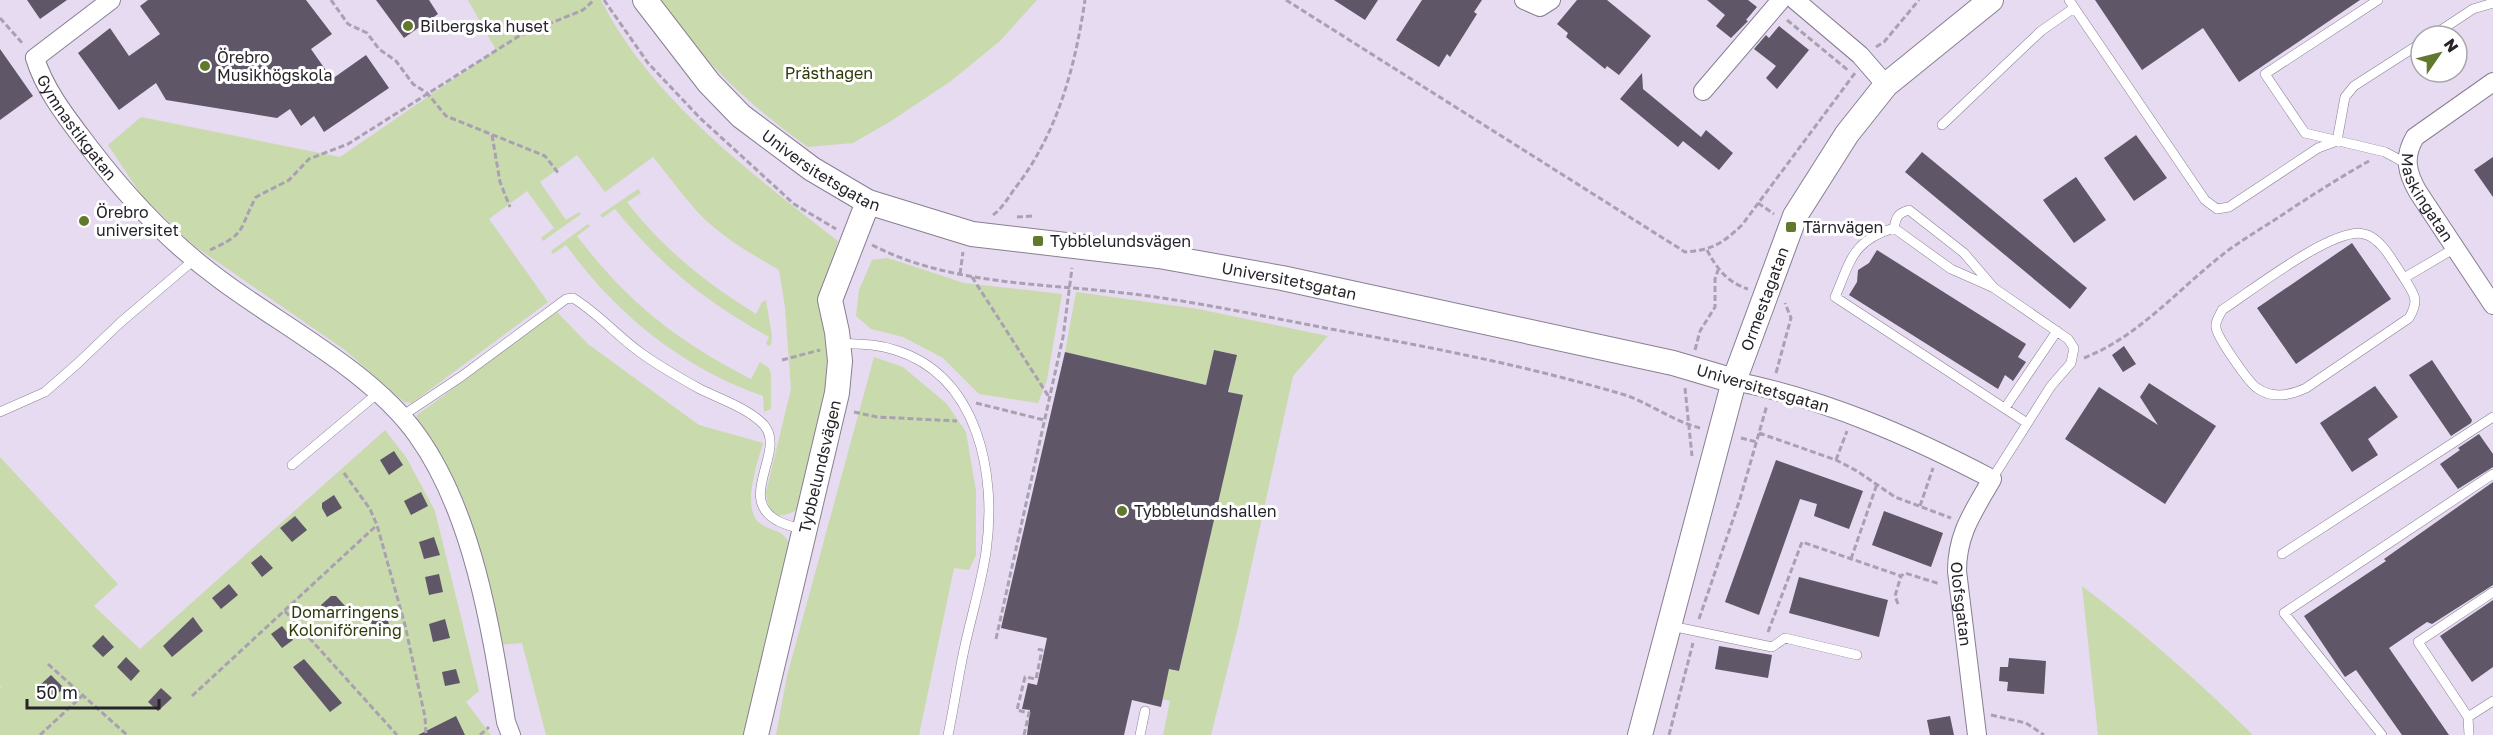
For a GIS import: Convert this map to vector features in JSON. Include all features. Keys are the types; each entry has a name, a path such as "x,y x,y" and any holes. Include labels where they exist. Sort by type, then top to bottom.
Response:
{"street":[{"name":"Gymnastikgatan","path":"111,0 35,58 40,73 57,103 105,168 130,197 195,259 222,281 318,347 378,393 402,416 432,456 447,484 463,523 490,635 506,722 511,735"},
{"name":"Universitetsgatan","path":"645,0 709,83 741,116 812,169 868,202 968,232 1159,256 1282,278 1690,368 1734,381 1771,388 1853,415 1939,452 1992,479"},
{"path":"1524,0 1540,7 1551,0"},
{"path":"1795,0 1860,55 1887,85"},
{"name":"Ormestagatan","path":"1640,735 1734,381 1795,216 1847,134 1887,85 1992,0"},
{"path":"1703,91 1777,4"},
{"name":"Maskingatan","path":"2493,82 2415,137 2409,147 2407,164 2409,176 2418,192 2493,305"},
{"name":"Tybbelundsvägen","path":"756,735 837,393 838,343 830,300 865,246 868,202"},
{"name":"Olofsgatan","path":"1977,735 1959,589 1957,554 1966,524 1992,479"}],"lane":[{"path":"2378,0 2265,74 2304,133 2385,152 2407,164"},
{"path":"2450,24 2473,9 2493,3"},
{"path":"1942,125 2072,4 2205,200 2217,209 2229,207 2318,148 2337,141"},
{"path":"2337,141 2345,97 2354,86 2409,51"},
{"path":"1894,228 1899,213 1909,210 1964,253 1994,288"},
{"path":"1894,228 1873,234 1856,249 1835,297 2027,423"},
{"path":"1894,228 1951,269 1994,288 2068,339 2074,348 2071,363 2051,386 1992,479"},
{"path":"2364,233 2378,241 2404,278 2415,295 2416,307 2409,318 2306,388 2292,394 2271,394 2256,388 2218,337 2215,324 2222,310 2326,242 2348,234 2364,233"},
{"path":"2404,278 2455,248"},
{"path":"0,412 45,392 121,322 195,259"},
{"path":"402,416 462,376 566,298 573,297 639,352 699,388 754,417 763,425 770,434 771,445 760,484 760,498 765,511 777,521 806,531"},
{"path":"2005,408 2057,331"},
{"path":"838,343 881,346 912,357 940,376 960,398 974,423 984,456 988,488 988,526 983,567 948,735"},
{"path":"292,465 378,393"},
{"path":"2282,554 2493,417"},
{"path":"2382,735 2284,613 2493,474"},
{"path":"2469,735 2469,717 2418,642 2493,592"},
{"path":"1668,625 1772,647 1785,638 1857,655"},
{"path":"2469,717 2493,700"},
{"path":"1140,735 1145,711"}],"path":[{"path":"331,0 348,24 367,33 379,49 396,61 413,84 427,93 446,116 545,156 559,174"},
{"path":"195,259 236,237 256,197 285,183 309,159 348,144 527,31 583,10 594,0"},
{"path":"604,0 664,82 766,180 811,216 865,246 971,276 1187,302 1460,354 1626,396 1688,425 1757,442"},
{"path":"986,214 994,215 1023,178 1043,145 1071,76 1085,0"},
{"path":"1287,0 1685,252 1707,250 1727,240 1857,70"},
{"path":"1875,47 1884,42 1919,0"},
{"path":"1777,4 1853,75"},
{"path":"0,18 35,58"},
{"path":"492,135 500,182 510,207"},
{"path":"2071,363 2104,350 2162,309 2188,283 2227,251 2338,178 2385,152"},
{"path":"1758,202 1777,215"},
{"path":"960,274 968,232"},
{"path":"996,639 1062,337 1071,287 1072,267"},
{"path":"1692,460 1684,391 1700,331 1715,307 1715,279 1718,270"},
{"path":"971,276 1048,397"},
{"path":"782,360 818,351 838,343"},
{"path":"1669,735 1696,631 1757,442 1771,388"},
{"path":"848,411 877,417 957,422 966,409 975,403 1044,420"},
{"path":"1836,460 1853,415"},
{"path":"1759,433 1836,460 1895,497 1966,524"},
{"path":"1920,506 1939,452"},
{"path":"344,473 370,509 376,525 405,625 425,717 426,735"},
{"path":"1851,559 1877,484"},
{"path":"192,696 376,525"},
{"path":"1764,645 1802,542 1901,576"},
{"path":"1898,604 1895,596 1901,576 1905,573 1959,589"},
{"path":"285,611 397,735"},
{"path":"1024,735 1029,713 1017,710 1024,677 1036,679 1042,650 1038,649"},
{"path":"48,664 127,735"},
{"path":"40,735 83,696"},
{"path":"1975,714 1986,713 2026,723 2044,735"}],"green space":[{"path":"468,0 601,0 622,36 675,102 739,162 838,241 826,284 827,362 824,405 801,507 787,514 776,514 769,507 766,492 791,389 785,307 779,270 738,246 707,221 690,204 653,157 605,192 577,155 540,182 566,220 579,212 581,214 543,241 541,238 554,228 527,191 489,219 548,302 412,403 404,402 345,350 193,245 142,196 108,145 141,117 340,157 496,50"},
{"name":"Prästhagen","path":"661,0 1037,0 1000,41 951,81 891,121 853,143 808,147 727,81 693,43"},
{"path":"638,189 641,193 627,202 655,235 686,264 756,314 762,302 766,300 772,336 771,345 768,346 766,343 769,337 724,310 685,281 649,248 615,209 602,218 600,215"},
{"path":"588,224 590,226 577,236 615,281 655,318 700,350 751,379 760,362 769,368 771,409 764,412 763,396 705,370 653,336 606,293 566,245 553,254 551,251"},
{"path":"888,258 964,283 1062,294 1047,380 1038,403 979,394 943,358 903,337 871,329 856,316 859,290 872,260"},
{"path":"1076,292 1198,309 1328,336 1293,376 1238,627 1211,735 1163,735 1170,701 1162,699 1169,669 1179,671 1242,396 1228,392 1237,355 1214,350 1206,385 1065,352"},
{"path":"557,312 588,344 699,425 763,443 752,485 752,508 761,524 781,533 790,545 747,735 546,735 522,643 499,645 471,522 457,489 416,420 417,415"},
{"path":"874,357 903,367 947,404 966,432 976,491 976,555 969,570 954,568 919,735 776,735 787,676"},
{"name":"Domarringens Koloniförening","path":"385,430 406,457 435,511 479,691 466,702 491,735 0,735 0,688 4,685 0,687 0,457 118,584 94,606 140,649"},
{"path":"2082,586 2170,658 2253,735 2098,735"}],"building":[{"path":"27,0 67,0 40,19"},
{"name":"Örebro Musikhögskola","path":"148,0 306,0 332,34 311,49 332,79 366,55 389,88 324,132 314,116 301,126 290,109 277,118 166,100 156,83 119,110 78,53 110,28 129,56 160,34 140,6"},
{"name":"Bilbergska huset","path":"376,0 429,0 438,14 404,38"},
{"path":"1334,0 1378,0 1365,20"},
{"path":"1422,0 1482,0 1474,12 1477,14 1450,57 1447,54 1439,67 1396,40"},
{"path":"1577,0 1607,0 1651,36 1619,75 1607,66 1605,69 1566,37 1568,33 1557,24"},
{"path":"1707,0 1748,0 1757,7 1746,20 1748,21 1731,38 1716,26 1725,15"},
{"path":"2095,0 2360,0 2239,82 2203,28 2142,70"},
{"path":"1779,26 1809,50 1777,89 1766,78 1776,66 1754,49 1766,35 1769,38"},
{"path":"0,49 33,96 0,120"},
{"path":"1642,73 1643,89 1701,137 1706,130 1733,153 1719,170 1683,141 1678,147 1620,99"},
{"path":"2136,135 2167,178 2134,201 2104,158"},
{"path":"1922,152 2087,288 2070,309 1905,172"},
{"path":"2493,157 2493,197 2474,170"},
{"path":"2076,177 2106,220 2074,243 2043,200"},
{"path":"2352,243 2391,299 2296,364 2257,308"},
{"path":"1877,250 2026,344 2018,357 2026,362 2013,381 2005,375 1998,389 1849,295 1857,282 1858,270 1869,263"},
{"path":"2124,346 2136,364 2123,372 2112,355"},
{"name":"Tybblelundshallen","path":"1214,350 1237,355 1228,392 1243,395 1179,671 1169,669 1161,707 1132,700 1124,735 1027,735 1030,710 1022,709 1028,683 1037,685 1047,638 1001,628 1065,352 1206,385"},
{"path":"2432,360 2472,420 2451,436 2409,375"},
{"path":"2149,383 2216,426 2165,504 2065,439 2099,387 2158,425 2140,397"},
{"path":"2375,386 2398,417 2368,439 2378,455 2352,472 2320,423"},
{"path":"2479,434 2493,454 2493,467 2458,489 2440,464"},
{"path":"394,451 403,465 389,475 380,460"},
{"path":"1776,460 1863,491 1849,529 1814,516 1817,504 1800,499 1759,615 1725,602"},
{"path":"2493,482 2493,585 2432,624 2427,622 2389,648 2449,735 2402,735 2356,670 2345,677 2304,616 2386,561 2384,559"},
{"path":"421,492 428,506 411,515 404,501"},
{"path":"334,495 342,508 327,517 322,503"},
{"path":"1884,511 1943,533 1931,567 1872,545"},
{"path":"295,516 307,530 292,542 280,528"},
{"path":"434,537 440,555 424,559 419,542"},
{"path":"261,555 273,568 262,577 251,563"},
{"path":"439,574 443,592 429,595 425,577"},
{"path":"1799,577 1888,600 1879,637 1789,613"},
{"path":"229,584 238,595 221,609 212,598"},
{"path":"331,596 336,596 345,606 332,618 321,605"},
{"path":"2493,600 2493,667 2472,682 2440,636"},
{"path":"385,607 389,625 373,629 368,611"},
{"path":"193,617 203,631 172,657 163,646"},
{"path":"445,619 450,638 433,642 429,624"},
{"path":"282,626 293,640 282,648 271,634"},
{"path":"103,635 114,647 103,657 92,646"},
{"path":"1719,646 1772,655 1768,678 1715,669"},
{"path":"126,657 140,671 131,681 117,667"},
{"path":"2009,658 2046,661 2044,694 2007,691 2008,682 1999,681 2000,667 2008,667"},
{"path":"304,659 342,703 330,712 293,667"},
{"path":"456,669 460,683 445,686 442,672"},
{"path":"51,675 64,688 53,698 40,685"},
{"path":"161,688 172,698 158,711 148,702"},
{"path":"456,716 465,735 418,735"},
{"path":"1950,716 1954,735 1930,735 1927,720"}],"place":[{"name":"Bilbergska huset","path":"408,26"},
{"name":"Örebro Musikhögskola","path":"205,66"},
{"name":"Örebro universitet","path":"84,221"},
{"name":"Tärnvägen","path":"1791,227"},
{"name":"Tybblelundsvägen","path":"1038,241"},
{"name":"Tybblelundshallen","path":"1122,511"}]}
